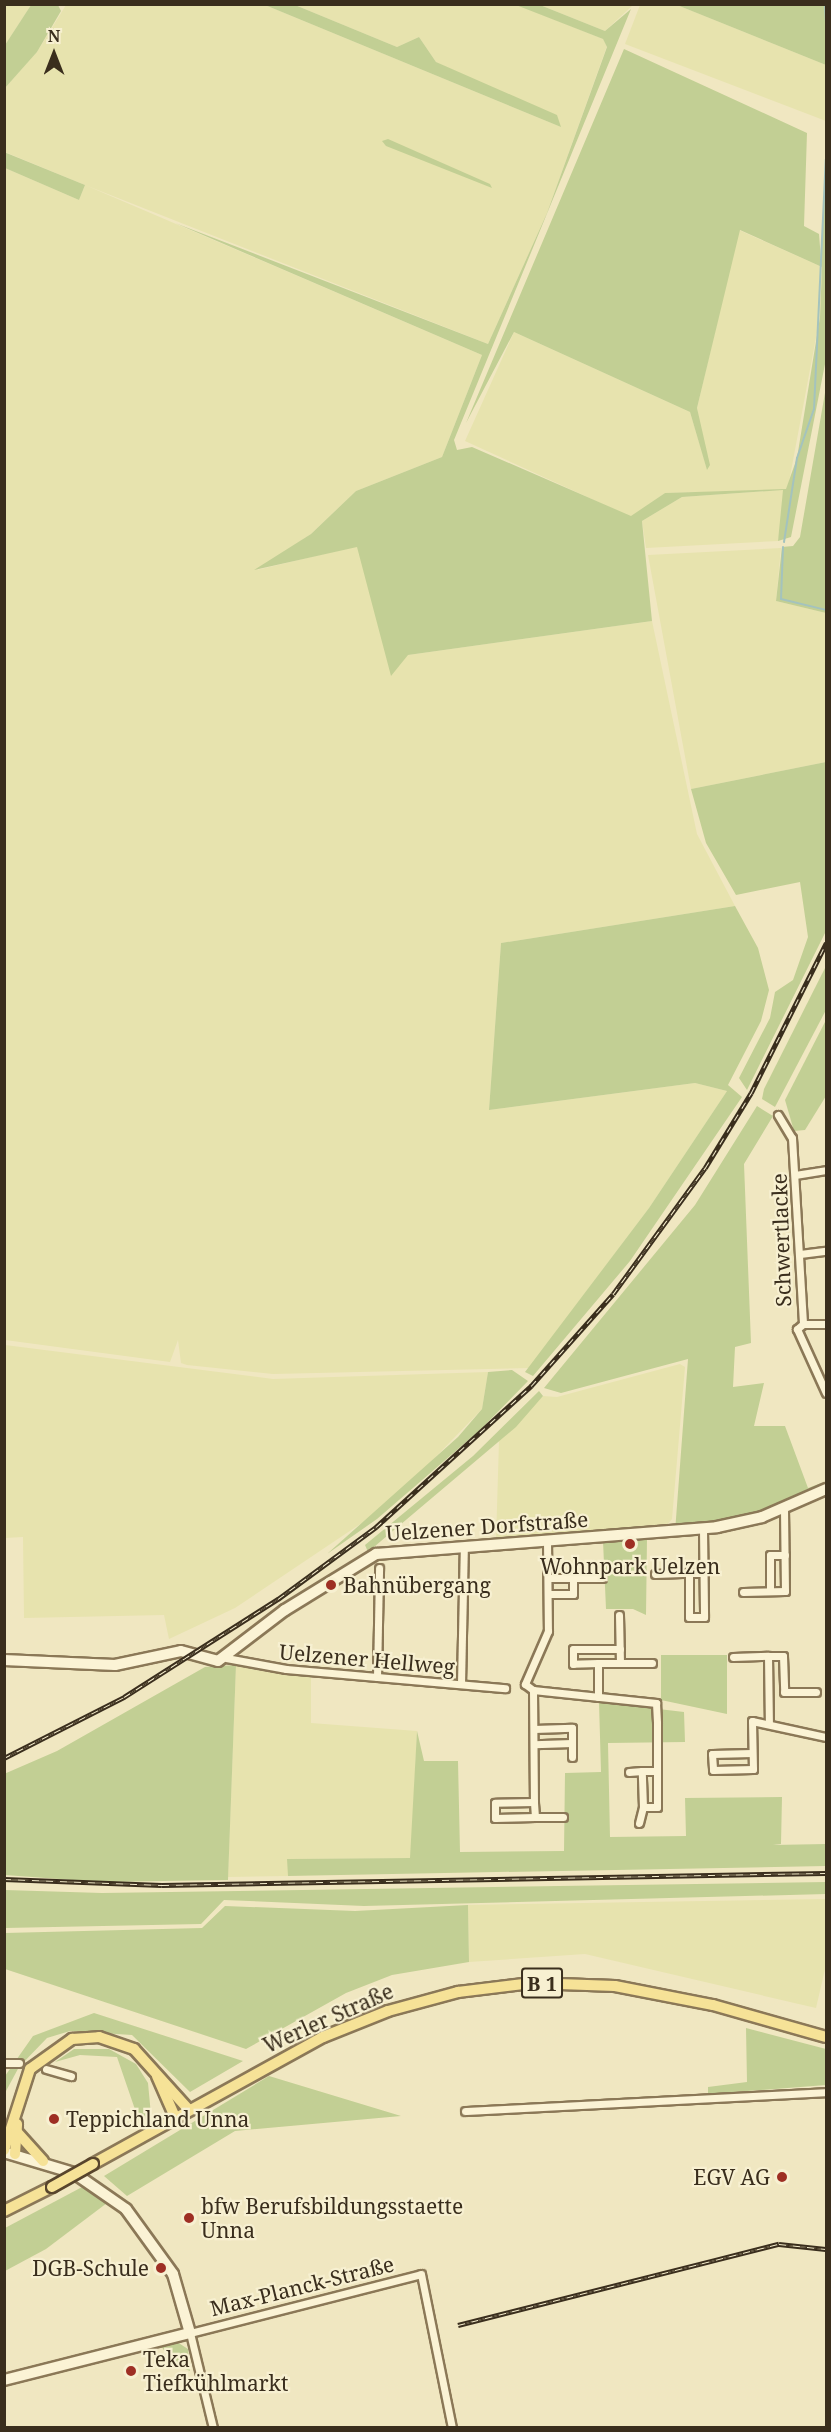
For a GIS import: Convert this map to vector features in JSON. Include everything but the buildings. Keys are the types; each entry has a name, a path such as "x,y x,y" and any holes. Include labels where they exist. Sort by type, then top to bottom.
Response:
{"main road":[{"name":"Werler Straße","path":"4,2211 52,2187 287,2055 354,2023 423,2000 531,1983 642,1989 824,2036"},
{"path":"8,2152 18,2102 30,2069 72,2040 112,2039 134,2049 155,2069 188,2109"},
{"path":"155,2069 175,2117"},
{"path":"8,2152 16,2132 18,2102"},
{"path":"16,2132 43,2160"}],"street":[{"name":"Schwertlacke","path":"778,1115 792,1138 803,1324 797,1329 826,1393"},
{"path":"795,1175 826,1170"},
{"path":"800,1254 826,1251"},
{"path":"803,1324 826,1324"},
{"name":"Uelzener Dorfstraße","path":"226,1658 285,1610 363,1559 464,1546 703,1529 784,1508 826,1490"},
{"path":"744,1592 785,1591 784,1508"},
{"path":"689,1573 690,1617 704,1617 703,1529"},
{"path":"547,1541 548,1631 526,1671 525,1684 533,1690 656,1703 657,1807 643,1807"},
{"path":"461,1684 464,1546"},
{"path":"770,1591 770,1556 785,1555"},
{"path":"377,1677 379,1568"},
{"path":"655,1574 703,1573"},
{"path":"548,1578 602,1578"},
{"path":"548,1594 573,1594 573,1578"},
{"path":"619,1615 621,1663"},
{"path":"620,1649 573,1649 573,1664 652,1663"},
{"path":"4,1660 115,1665 178,1651 213,1660 226,1658"},
{"path":"733,1656 783,1656 784,1692"},
{"path":"768,1656 769,1724"},
{"name":"Uelzener Hellweg","path":"226,1658 377,1677 505,1688"},
{"path":"598,1663 598,1697"},
{"path":"533,1690 535,1817"},
{"path":"768,1692 816,1692"},
{"path":"752,1753 712,1754 713,1770 753,1768 752,1720 826,1737"},
{"path":"534,1729 572,1728 572,1757"},
{"path":"534,1744 572,1743"},
{"path":"639,1823 643,1807 642,1771"},
{"path":"629,1772 657,1771"},
{"path":"534,1802 495,1803 495,1818 563,1817"},
{"path":"4,2063 19,2063"},
{"path":"46,2069 71,2076"},
{"path":"465,2111 826,2092"},
{"name":"Max-Planck-Straße","path":"8,2152 43,2160 92,2182 145,2228 173,2274 190,2333"},
{"name":"Max-Planck-Straße","path":"4,2380 422,2274 452,2427"},
{"path":"190,2333 213,2427"}],"shaded area":[{"path":"5,5 31,5 5,45"},
{"path":"66,5 265,5 561,127 436,62 419,37 397,47 295,5 518,5 603,39 607,46 547,213 488,344 5,152 5,88 37,52"},
{"path":"540,5 633,5 605,31"},
{"path":"640,5 677,5 826,65 826,121 625,44"},
{"path":"5,168 79,200 85,185 482,355 442,457 356,491 311,534 257,570 357,546 408,655 652,621 697,834 735,906 501,943 489,1110 695,1083 727,1091 649,1208 529,1368 273,1374 181,1363 178,1340 170,1362 5,1340"},
{"path":"739,230 822,267 820,316 778,541 646,548 642,521 682,497 781,490 665,493 631,517 465,441 514,332 690,412 707,469 697,408"},
{"path":"781,548 776,601 826,613 826,762 691,789 648,555"},
{"path":"5,1345 273,1379 488,1372 482,1409 390,1504 235,1608 169,1639 164,1615 24,1618 23,1537 5,1538"},
{"path":"680,1364 685,1367 672,1519 665,1527 496,1541 499,1441 543,1396 557,1397"},
{"path":"236,1665 311,1675 311,1723 417,1731 411,1858 288,1859 288,1876 228,1877"},
{"path":"826,1899 826,1965 816,2008 585,1954 469,1962 468,1905"}],"green space":[{"path":"31,5 58,5 61,11 37,52 5,88 5,45"},
{"path":"265,5 295,5 397,47 419,37 436,62 557,115 561,127"},
{"path":"516,5 540,5 605,31 631,9 454,440 457,450 472,447 631,516 665,493 786,489 797,458 820,317 822,267 740,230 697,408 710,465 707,470 690,412 514,332 466,423 624,49 807,133 804,226 819,234 821,259 826,159 826,359 791,537 778,541 783,490 682,497 642,521 652,621 408,655 391,676 357,547 254,570 311,534 356,491 442,457 482,355 175,223 488,344 547,213 607,47 603,39"},
{"path":"677,5 826,5 826,65"},
{"path":"388,139 490,184 492,188 386,146 382,141"},
{"path":"4,152 85,185 79,200 5,168"},
{"path":"826,387 826,613 776,601 782,547 793,546 800,537"},
{"path":"826,762 826,931 747,1090 739,1078 770,1018 775,992 793,980 808,937 800,882 736,895 706,843 691,789"},
{"path":"735,906 758,948 769,990 761,1021 728,1085 742,1097 630,1261 533,1376 525,1372 649,1208 727,1091 695,1083 489,1110 501,943"},
{"path":"826,966 826,1010 775,1107 762,1099 764,1089"},
{"path":"826,1020 826,1096 805,1130 794,1131 785,1100"},
{"path":"757,1106 773,1116 744,1164 751,1343 735,1347 733,1387 764,1383 754,1426 785,1426 808,1488 824,1482 824,1491 784,1508 675,1532 688,1359 561,1393 544,1388 695,1205"},
{"path":"512,1370 528,1381 480,1430 377,1519 327,1554 458,1437 482,1409 488,1372"},
{"path":"539,1391 543,1396 516,1427 368,1552 365,1545 473,1456"},
{"path":"647,1539 646,1615 633,1609 606,1609 603,1541"},
{"path":"661,1655 727,1655 727,1714 661,1700"},
{"path":"236,1665 228,1880 100,1882 5,1875 4,1774 57,1751 205,1667"},
{"path":"599,1702 684,1712 685,1742 608,1743 610,1837 686,1836 685,1798 782,1797 781,1844 773,1845 826,1844 826,1866 288,1876 287,1859 410,1858 417,1731 424,1761 458,1761 460,1852 564,1851 565,1773 601,1772"},
{"path":"826,1882 826,1894 364,1906 224,1900 201,1924 5,1928 5,1890 102,1893"},
{"path":"468,1905 469,1962 392,1975 346,1993 246,2049 5,1969 5,1933 202,1928 225,1906 355,1911"},
{"path":"94,2013 243,2061 190,2092 132,2035 70,2031 47,2038 19,2067 6,2091 5,2109 5,2076 33,2036"},
{"path":"746,2028 826,2049 826,2085 708,2094 708,2087 747,2082"},
{"path":"74,2049 109,2049 136,2064 148,2083 151,2115 140,2124 117,2057 80,2055 55,2062"},
{"path":"269,2076 401,2116 235,2131 127,2196 104,2176"},
{"path":"84,2186 107,2203 46,2249 5,2271 5,2228"},
{"path":"177,2342 188,2349 190,2371 165,2361 170,2359 161,2346"}],"waterway":[{"path":"825,4 826,21"},
{"path":"784,542 797,458 814,409 826,159"},
{"path":"783,547 781,599 826,610"}],"railway":[{"path":"4,1758 124,1697 278,1599 376,1527 531,1386 613,1294 705,1168 751,1093 826,943"},
{"path":"4,1879 162,1885 826,1873"},
{"path":"458,2325 779,2244 826,2249"}],"place":[{"name":"Wohnpark Uelzen","path":"630,1544"},
{"name":"Bahnübergang","path":"331,1585"},
{"name":"Teppichland Unna","path":"54,2119"},
{"name":"EGV AG","path":"782,2177"},
{"name":"bfw Berufsbildungsstaette Unna","path":"189,2218"},
{"name":"DGB-Schule","path":"161,2268"},
{"name":"Teka Tiefkühlmarkt","path":"131,2371"}]}
